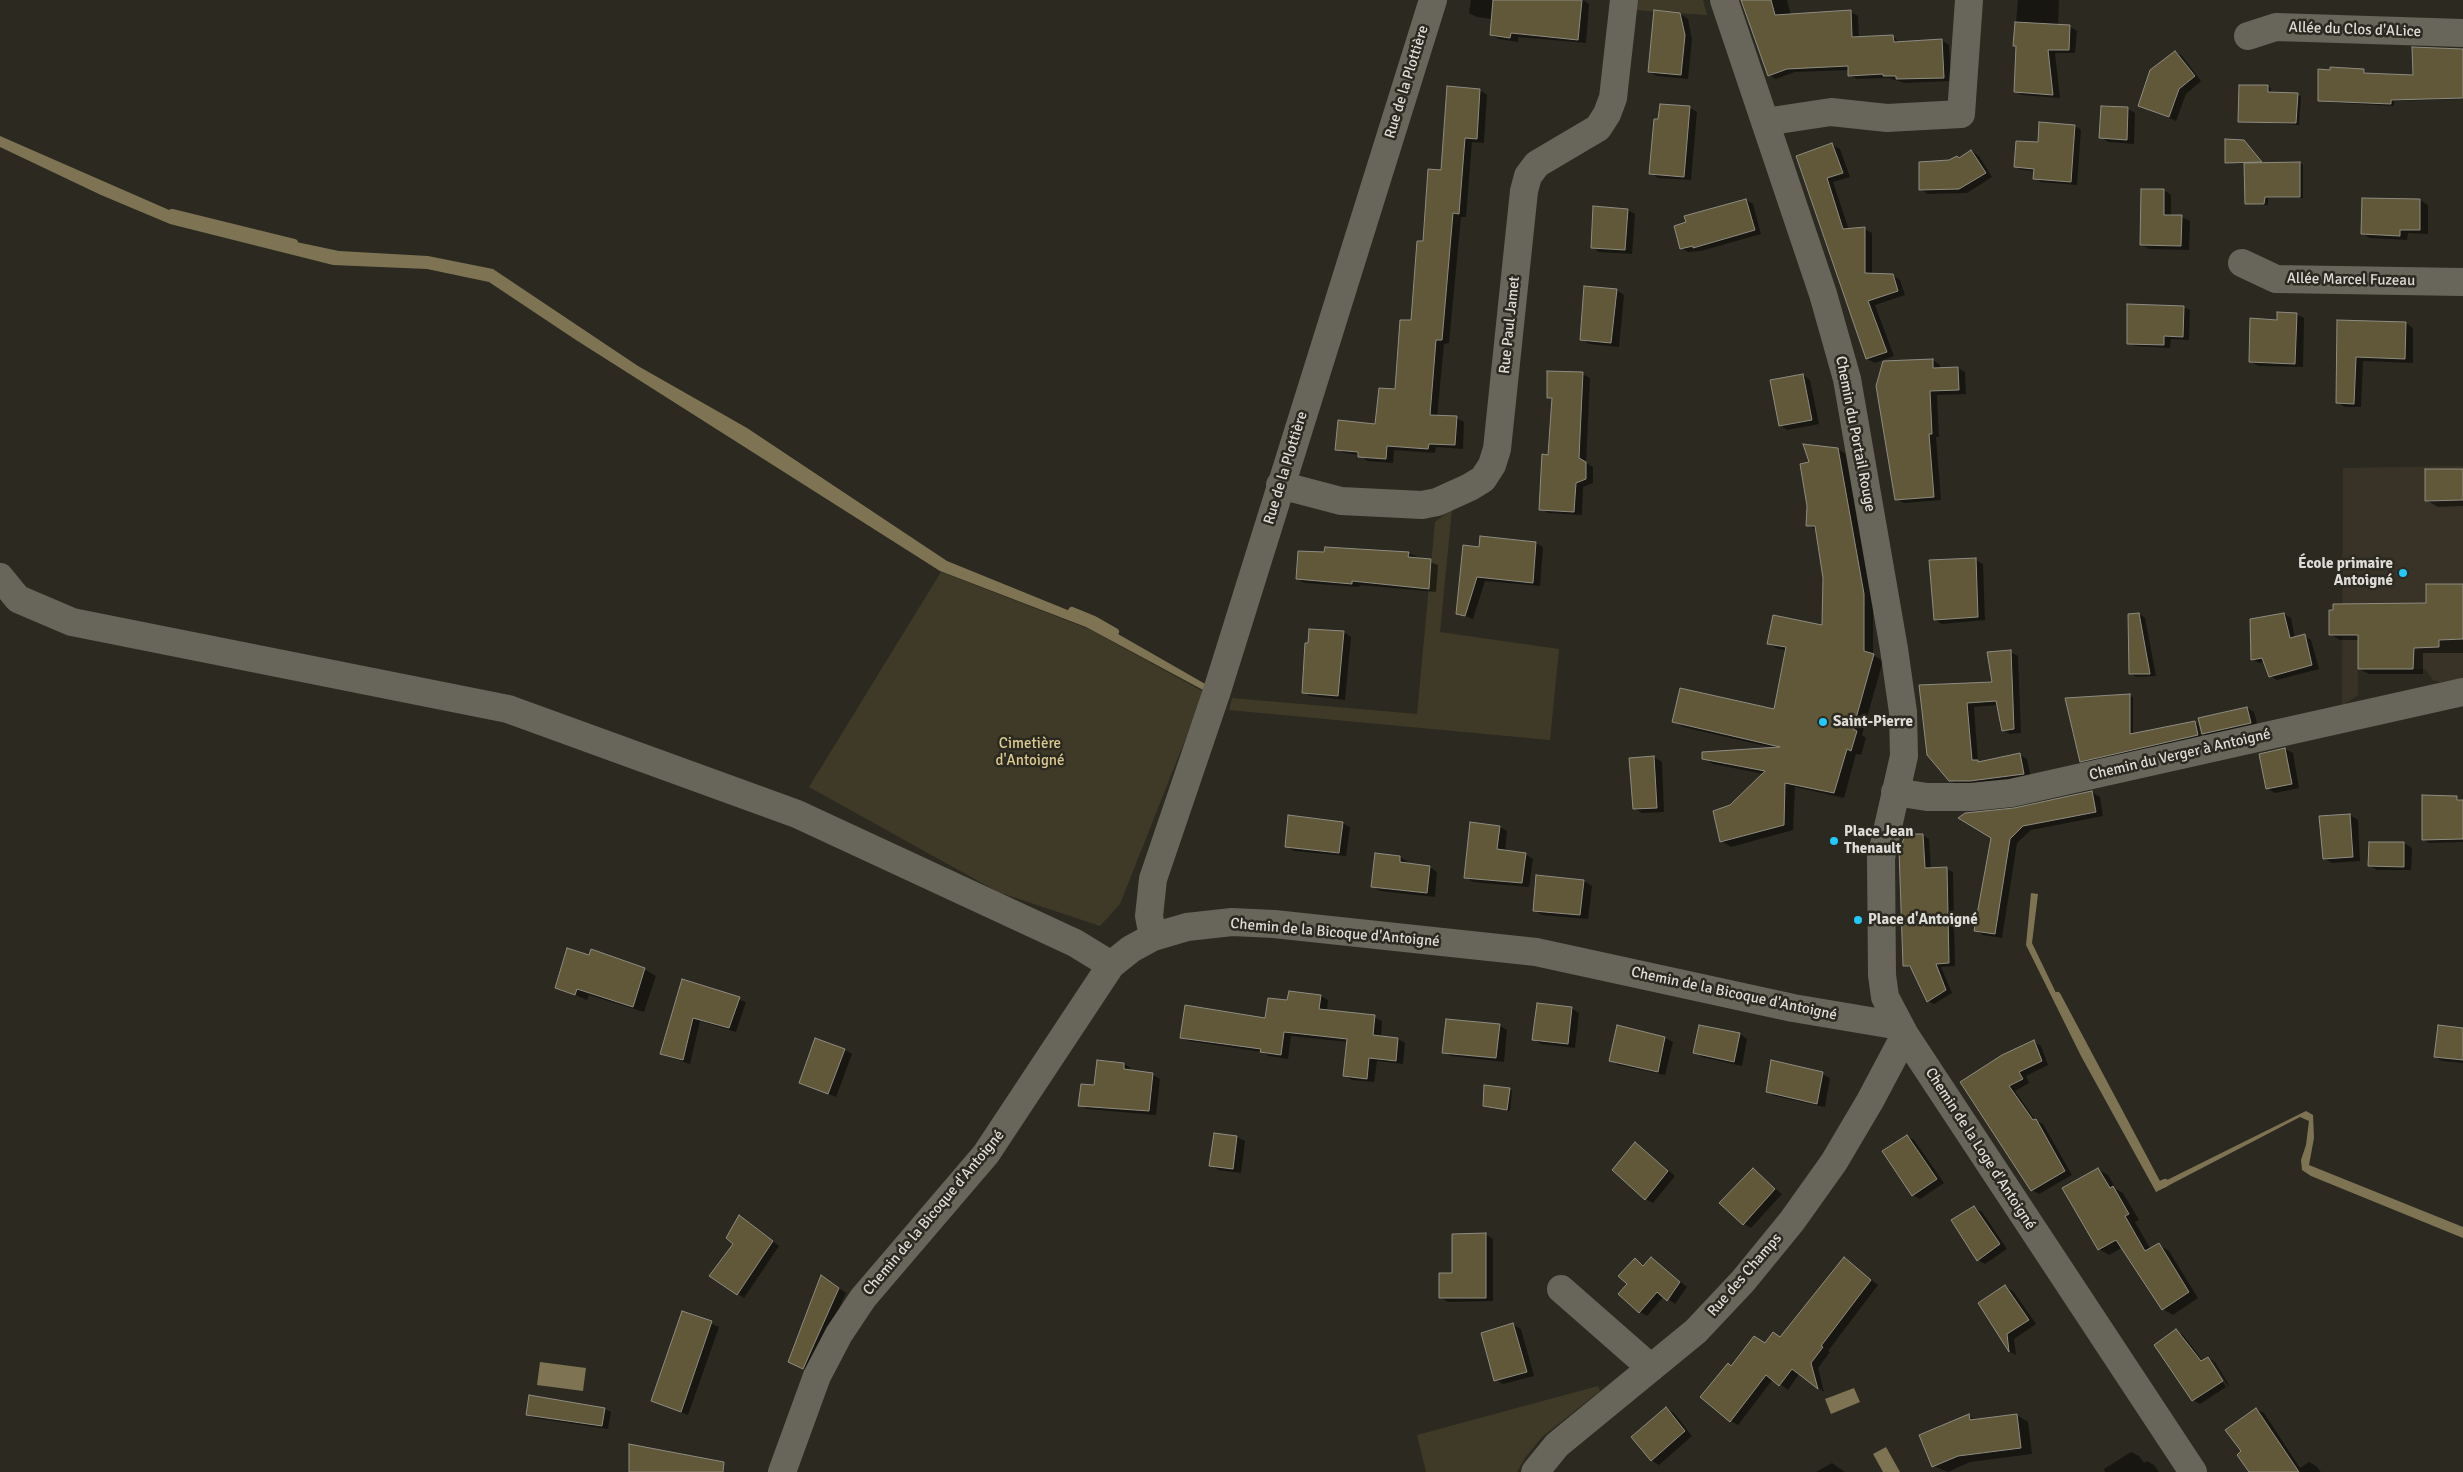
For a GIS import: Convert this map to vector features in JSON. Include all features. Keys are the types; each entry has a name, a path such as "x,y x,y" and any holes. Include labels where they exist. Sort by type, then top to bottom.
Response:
{"street":[{"name":"Rue de la Plottière","path":"1153,937 1149,916 1154,880 1216,694 1433,0"},
{"name":"Rue Paul Jamet","path":"1280,485 1341,501 1422,505 1436,502 1470,487 1482,479 1492,465 1497,449 1528,176 1537,164 1598,128 1607,114 1613,98 1624,0"},
{"name":"Chemin du Portail Rouge","path":"1724,0 1823,294 1847,379 1894,649 1903,712 1904,756 1895,792"},
{"path":"1765,122 1831,112 1887,118 1961,114 1969,0"},
{"name":"Allée du Clos d'ALice","path":"2248,36 2276,28 2463,33"},
{"name":"Allée Marcel Fuzeau","path":"2242,263 2276,279 2463,282"},
{"path":"0,577 18,599 72,622 508,709 797,814 1075,942 1111,965"},
{"name":"Chemin du Verger à Antoigné","path":"1895,792 1927,797 2011,793 2463,692"},
{"name":"Chemin de la Loge d'Antoigné","path":"1895,792 1881,858 1881,928 1885,997 1902,1031 2193,1472"},
{"name":"Chemin de la Bicoque d'Antoigné","path":"782,1472 818,1376 843,1327 863,1298 986,1154 1111,965 1131,948 1153,937 1187,927 1232,922 1274,924 1536,952 1902,1031"},
{"name":"Rue des Champs","path":"1535,1472 1557,1445 1696,1331 1743,1282 1792,1221 1834,1162 1870,1101 1902,1031"},
{"path":"1561,1289 1651,1368"}],"shaded area":[{"path":"0,136 192,220 339,251 428,256 493,269 638,366 747,428 947,561 1097,622 1207,685 1205,691 1086,627 940,571 576,340 489,282 427,269 333,265 170,224 101,195 0,147"},
{"name":"École primaire Antoigné","path":"2463,466 2463,679 2440,682 2433,680 2425,669 2358,669 2358,695 2342,706 2343,468"},
{"path":"2031,893 2038,894 2032,943 2071,1024 2157,1185 2306,1111 2313,1115 2314,1138 2309,1165 2463,1227 2463,1238 2311,1176 2302,1170 2301,1160 2306,1145 2309,1121 2300,1117 2156,1192 2081,1056 2026,945"},
{"path":"540,1362 586,1368 583,1391 537,1385"},
{"path":"1854,1388 1860,1402 1831,1414 1825,1399"},
{"path":"1886,1447 1900,1472 1883,1472 1873,1454"}],"green space":[{"path":"1639,0 1703,0 1707,15 1633,10"},
{"path":"1452,509 1440,632 1559,649 1550,740 1229,710 1232,698 1417,714 1435,522"},
{"name":"Cimetière d'Antoigné","path":"941,572 1089,629 1204,692 1120,904 1100,926 998,892 809,787"},
{"path":"1598,1386 1600,1391 1542,1437 1525,1458 1517,1472 1426,1472 1417,1435"}],"building":[{"path":"1493,0 1582,0 1578,40 1511,33 1510,38 1490,35"},
{"path":"1741,0 1771,0 1775,15 1851,10 1852,37 1893,35 1894,42 1942,39 1944,78 1896,79 1896,76 1883,76 1883,74 1848,76 1848,66 1787,69 1768,76"},
{"path":"1654,10 1680,13 1685,35 1681,75 1648,72"},
{"path":"2015,22 2070,25 2069,50 2048,50 2053,95 2014,92 2016,46 2013,46"},
{"path":"2412,47 2463,49 2463,98 2391,100 2391,104 2318,101 2318,69 2330,70 2330,67 2364,69 2364,73 2413,75"},
{"path":"2175,51 2195,76 2179,89 2169,117 2138,106 2150,70"},
{"path":"2239,85 2268,85 2268,92 2298,93 2296,123 2238,122"},
{"path":"1447,86 1480,89 1477,139 1465,138 1459,214 1453,213 1442,340 1436,340 1430,415 1457,416 1455,445 1429,444 1428,449 1387,446 1386,459 1358,457 1358,452 1335,450 1338,420 1375,424 1379,388 1395,389 1400,320 1411,320 1417,241 1423,241 1428,169 1441,170"},
{"path":"1660,104 1690,106 1684,177 1649,174 1654,119 1658,119"},
{"path":"2101,106 2128,107 2127,140 2099,138"},
{"path":"2039,122 2075,125 2071,182 2033,179 2034,169 2014,167 2016,141 2038,142"},
{"path":"2225,139 2244,140 2262,162 2225,163"},
{"path":"1832,143 1843,173 1827,178 1843,229 1865,227 1865,273 1893,274 1898,291 1868,301 1887,352 1866,359 1796,156"},
{"path":"1971,150 1986,173 1959,189 1919,190 1919,162 1949,160 1957,156 1959,158"},
{"path":"2300,162 2300,197 2265,197 2264,204 2245,204 2244,163"},
{"path":"2141,189 2164,189 2164,215 2182,215 2181,246 2140,245"},
{"path":"2362,198 2420,199 2420,230 2400,230 2400,236 2361,234"},
{"path":"1746,199 1755,230 1693,248 1693,246 1680,249 1674,226 1686,222 1684,216"},
{"path":"1593,206 1628,209 1625,250 1591,248"},
{"path":"1584,286 1617,289 1611,343 1580,340"},
{"path":"2127,304 2184,306 2183,337 2164,336 2164,345 2127,344"},
{"path":"2277,312 2297,313 2295,364 2249,362 2250,318 2277,320"},
{"path":"2337,320 2406,322 2405,359 2356,357 2354,404 2336,403"},
{"path":"1933,359 1933,368 1958,367 1959,390 1930,391 1932,434 1929,434 1934,497 1895,500 1876,386 1883,361"},
{"path":"1547,371 1583,372 1579,458 1586,462 1586,479 1576,483 1574,512 1539,510 1542,454 1548,455 1552,398 1547,398"},
{"path":"1803,374 1812,420 1779,426 1770,380"},
{"path":"1803,444 1838,448 1864,594 1864,651 1874,654 1853,729 1857,731 1851,751 1847,749 1834,793 1785,783 1784,825 1720,842 1713,811 1730,805 1765,771 1702,759 1702,752 1780,747 1672,722 1680,688 1774,709 1786,647 1767,644 1773,615 1822,625 1823,578 1815,526 1806,526 1807,506 1800,464 1809,462"},
{"path":"2425,469 2463,469 2463,500 2425,501"},
{"path":"1480,536 1536,542 1533,583 1477,577 1465,616 1456,614 1463,545 1479,547"},
{"path":"1325,547 1409,552 1408,557 1431,559 1429,589 1352,581 1352,584 1296,579 1298,551 1324,552"},
{"path":"1976,558 1978,617 1934,620 1929,560"},
{"path":"2426,584 2463,584 2463,639 2439,640 2439,647 2414,648 2413,669 2358,669 2358,635 2329,635 2329,610 2333,610 2333,604 2426,603"},
{"path":"2139,613 2150,674 2129,674 2128,614"},
{"path":"2284,613 2290,638 2305,634 2312,665 2269,677 2262,658 2251,660 2250,619"},
{"path":"1309,629 1344,631 1338,696 1302,693 1305,643 1308,643"},
{"path":"2011,650 2014,729 2002,731 1996,701 1967,703 1972,760 1978,760 1978,762 2020,753 2024,774 1970,781 1949,781 1927,755 1919,685 1992,682 1987,652"},
{"path":"2130,694 2130,734 2195,721 2198,735 2080,762 2065,698"},
{"path":"2247,707 2251,723 2202,734 2198,718"},
{"path":"2285,748 2292,784 2266,789 2259,754"},
{"path":"1654,756 1657,808 1633,809 1629,758"},
{"path":"2092,791 2096,812 2023,826 2010,839 1995,934 1974,931 1991,838 1958,818 1965,813 2014,808"},
{"path":"2422,795 2457,796 2457,800 2463,800 2463,839 2422,840"},
{"path":"2350,814 2353,857 2323,859 2319,816"},
{"path":"1288,815 1343,822 1339,853 1285,847"},
{"path":"1470,822 1500,826 1497,849 1526,853 1522,883 1464,878"},
{"path":"1906,834 1923,834 1925,868 1947,867 1949,963 1936,964 1946,990 1927,1002 1910,966 1903,966 1899,850"},
{"path":"2369,842 2404,842 2404,867 2368,866"},
{"path":"1375,853 1400,856 1400,862 1430,866 1427,893 1371,887"},
{"path":"1536,875 1584,880 1580,915 1533,911"},
{"path":"567,948 589,955 591,949 645,968 633,1007 577,989 575,995 555,988"},
{"path":"682,979 740,997 729,1028 693,1018 683,1060 660,1054"},
{"path":"1289,991 1321,995 1319,1009 1375,1015 1373,1035 1398,1038 1396,1061 1369,1058 1367,1079 1343,1076 1347,1039 1284,1032 1281,1055 1260,1052 1261,1049 1180,1038 1185,1005 1265,1018 1268,998 1287,1000"},
{"path":"1537,1003 1572,1007 1568,1044 1532,1040"},
{"path":"1446,1019 1500,1024 1496,1058 1442,1053"},
{"path":"1617,1025 1665,1037 1658,1072 1609,1061"},
{"path":"1699,1025 1740,1033 1734,1062 1693,1053"},
{"path":"2438,1025 2463,1028 2463,1060 2434,1057"},
{"path":"815,1038 845,1049 828,1094 799,1083"},
{"path":"2034,1040 2042,1061 2019,1072 2023,1079 2009,1086 2033,1120 2036,1119 2065,1171 2031,1191 1960,1082 2002,1055"},
{"path":"1097,1060 1124,1063 1124,1069 1153,1073 1149,1111 1078,1106 1081,1084 1094,1085"},
{"path":"1771,1060 1823,1072 1817,1104 1766,1092"},
{"path":"1484,1085 1510,1088 1507,1110 1483,1106"},
{"path":"1214,1133 1237,1136 1233,1169 1209,1166"},
{"path":"1907,1135 1937,1179 1912,1196 1882,1151"},
{"path":"1635,1142 1668,1171 1645,1200 1612,1170"},
{"path":"1753,1168 1775,1189 1743,1225 1719,1203"},
{"path":"2098,1168 2110,1188 2113,1186 2129,1214 2125,1216 2145,1251 2159,1243 2189,1292 2162,1310 2116,1240 2098,1250 2062,1188"},
{"path":"1974,1206 2000,1244 1977,1261 1951,1220"},
{"path":"739,1215 773,1241 737,1295 709,1276 733,1244 726,1238"},
{"path":"1486,1233 1486,1298 1439,1298 1439,1273 1452,1273 1452,1234"},
{"path":"1651,1257 1680,1282 1667,1301 1657,1292 1639,1313 1618,1294 1627,1284 1618,1276 1635,1258 1643,1266"},
{"path":"1844,1257 1871,1280 1821,1346 1823,1347 1811,1363 1818,1389 1792,1369 1779,1386 1766,1375 1730,1422 1700,1397 1728,1363 1731,1366 1754,1336 1765,1343 1773,1332 1780,1337"},
{"path":"821,1275 839,1288 803,1369 788,1362"},
{"path":"2005,1285 2029,1320 2007,1334 2009,1352 1978,1303"},
{"path":"682,1311 712,1321 681,1412 651,1401"},
{"path":"1513,1323 1527,1372 1494,1381 1481,1333"},
{"path":"2176,1329 2201,1361 2208,1357 2223,1381 2192,1401 2154,1345"},
{"path":"529,1395 605,1408 602,1426 526,1415"},
{"path":"1666,1407 1685,1431 1651,1461 1631,1437"},
{"path":"2256,1408 2299,1472 2249,1472 2237,1455 2241,1451 2225,1430"},
{"path":"1969,1414 1970,1420 2017,1414 2021,1448 1958,1456 1932,1467 1919,1435"},
{"path":"629,1444 724,1462 723,1472 629,1472"}],"waterway":[{"path":"172,213 294,243"},
{"path":"1072,611 1094,620 1115,632"},
{"path":"2057,996 2158,1186 2165,1183"}],"place":[{"name":"École primaire Antoigné","path":"2403,573"},
{"name":"Saint-Pierre","path":"1823,722"},
{"name":"Place Jean Thenault","path":"1834,841"},
{"name":"Place d'Antoigné","path":"1858,920"}]}
